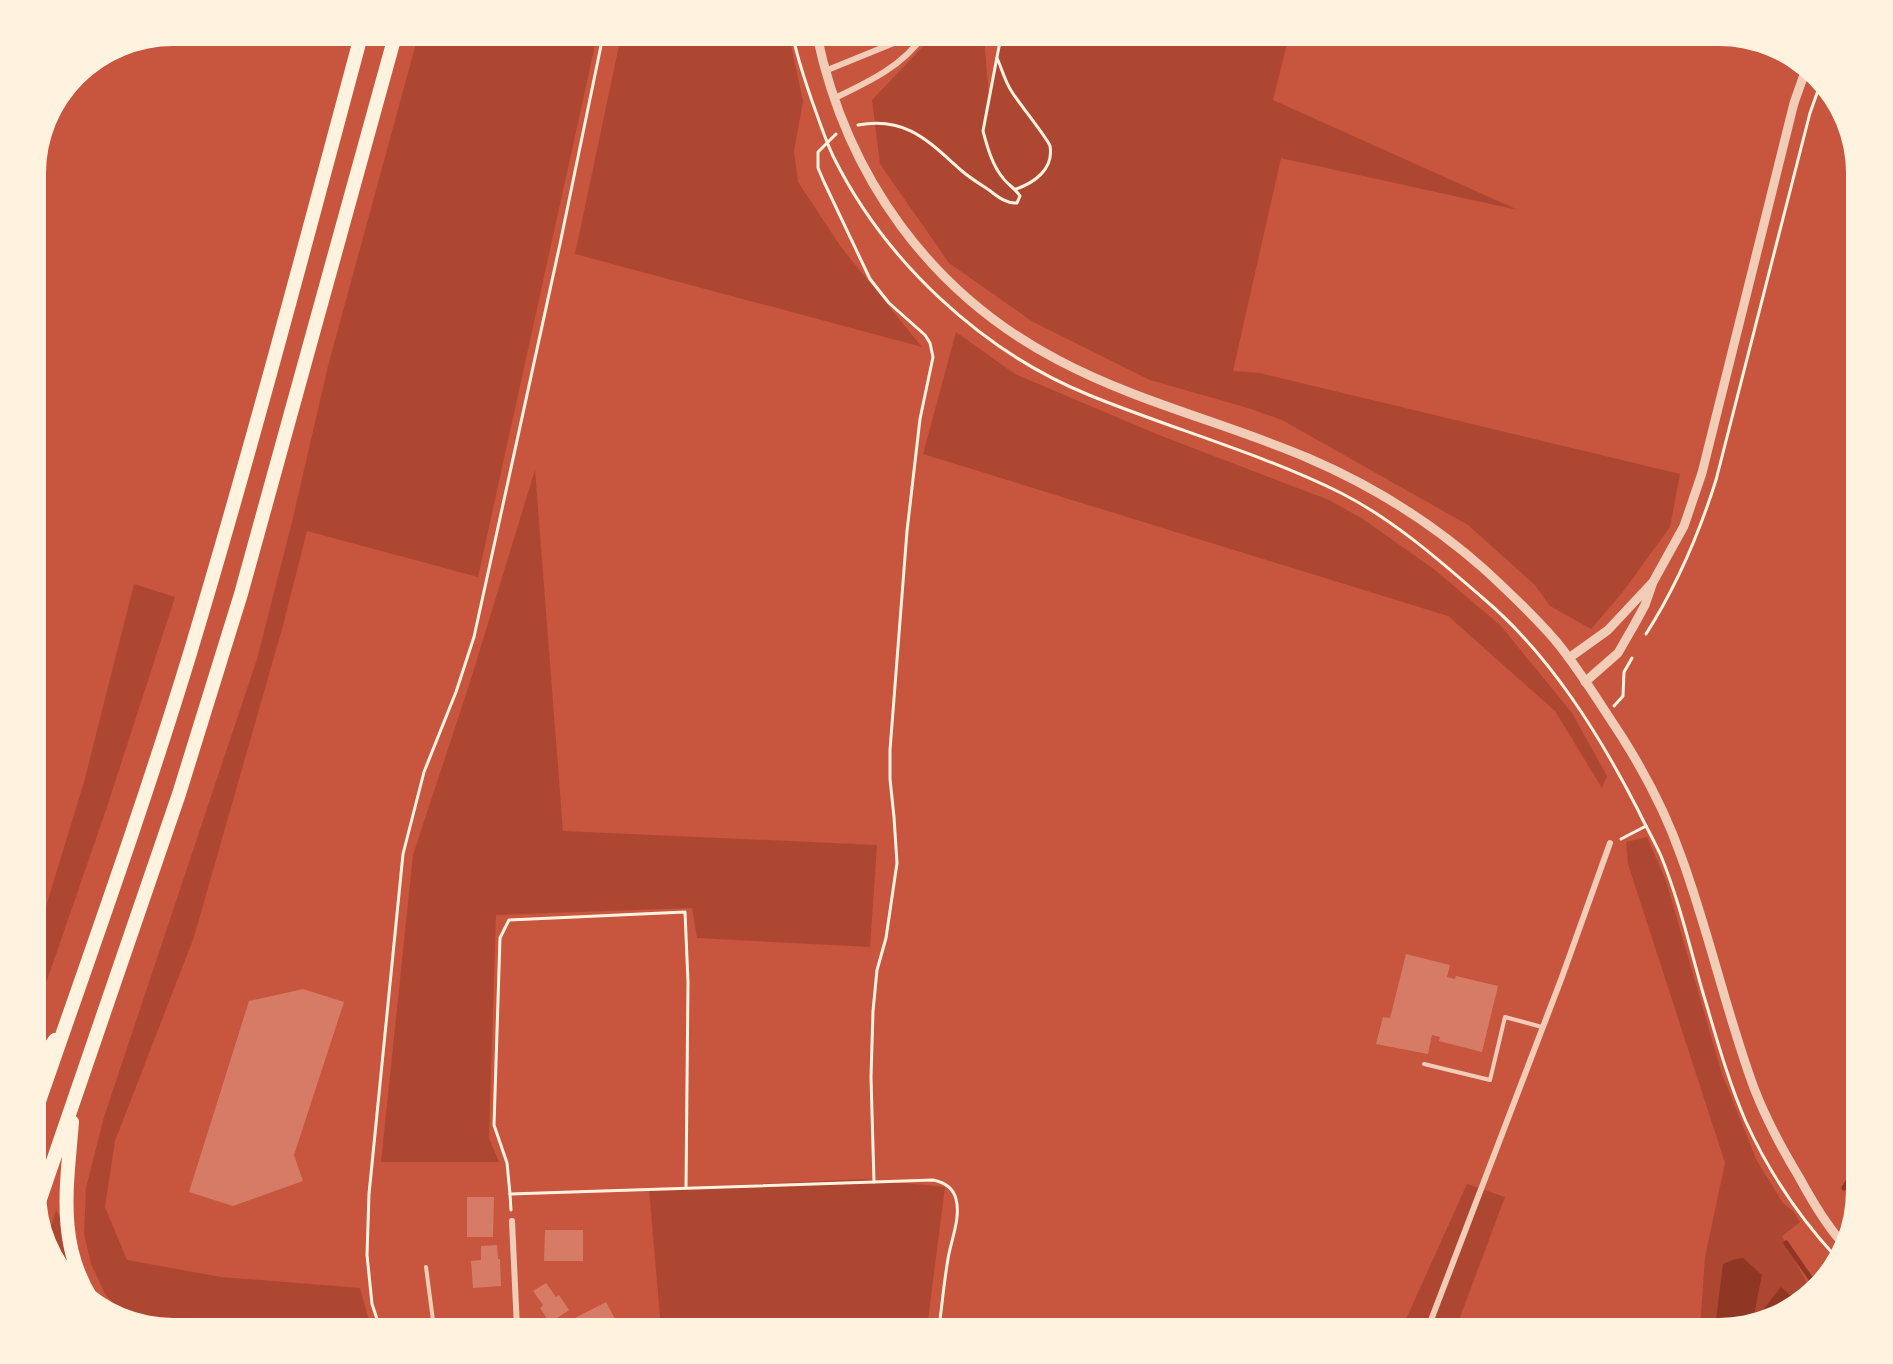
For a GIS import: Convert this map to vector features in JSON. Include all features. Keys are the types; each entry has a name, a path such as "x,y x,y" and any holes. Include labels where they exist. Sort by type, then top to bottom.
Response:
{"highway":[{"path":"47,1078 144,795 190,652 260,408 358,46"},
{"path":"47,1178 179,794 241,594 392,46"},
{"path":"47,1051 67,1021"},
{"path":"74,1099 67,1185 68,1233 71,1254 79,1274"}],"street":[{"path":"819,46 832,99 849,139 886,206 917,248 959,292 987,316 1059,361 1107,383 1305,457 1349,477 1385,498 1436,530 1479,565 1516,599 1569,658 1639,762 1663,809 1682,857 1735,1034 1755,1092 1780,1145 1811,1198 1838,1237"},
{"path":"825,71 886,46"},
{"path":"832,99 881,74 913,46"},
{"path":"1586,681 1609,662 1624,643 1645,605 1653,582 1684,526 1702,472 1788,125 1803,78"},
{"path":"1569,658 1608,630 1653,582"},
{"path":"1432,1318 1543,1027 1610,843"},
{"path":"512,1221 517,1318"}],"lane":[{"path":"1424,1064 1490,1080 1505,1017 1543,1027"},
{"path":"426,1266 433,1318"}],"path":[{"path":"377,1318 372,1304 367,1255 369,1194 403,854 424,772 456,692 474,637 601,46"},
{"path":"860,124 894,124 913,130 934,144 964,173 1002,199 1017,203 1020,196 1016,189 1003,178 986,144 984,131 998,46"},
{"path":"997,56 1010,90 1050,144 1049,160 1041,176 1031,184 1016,189"},
{"path":"827,142 818,152 818,168 858,256 870,279 889,303 925,335 930,343 933,357 920,418 907,531 890,750 897,863 886,938 877,970 873,1011 871,1077 874,1182"},
{"path":"1589,725 1646,826 1610,843"},
{"path":"512,1221 507,1162 494,1125 500,938 509,921 685,912 688,982 686,1187"},
{"path":"510,1194 933,1180 942,1182 950,1188 956,1198 957,1215 948,1258 940,1318"}],"shaded area":[{"path":"415,46 595,46 478,577 307,531 282,629 194,937 115,1141 105,1207 127,1260 221,1277 360,1288 368,1318 174,1318 149,1315 125,1308 110,1300 105,1294 91,1264 84,1234 86,1188 104,1117 257,659 328,366"},
{"path":"619,46 791,46 803,101 794,151 798,182 841,247 922,347 575,254"},
{"path":"923,46 985,46 989,100 999,46 1286,46 1273,100 1518,210 1281,158 1233,371 1260,373 1680,474 1670,527 1622,593 1591,629 1550,606 1535,585 1468,525 1282,420 1150,380 1033,322 949,263 880,164 872,100"},
{"path":"956,332 1015,374 1159,435 1329,500 1363,519 1435,570 1501,626 1572,713 1607,776 1602,788 1555,711 1448,616 923,454"},
{"path":"535,470 563,831 877,845 870,947 697,938 692,908 496,915 489,1138 499,1162 381,1162 413,855 470,682"},
{"path":"134,584 175,597 108,804 47,980 47,903 84,782"},
{"path":"1647,837 1666,881 1722,1074 1757,1161 1783,1203 1793,1211 1800,1222 1782,1236 1806,1282 1790,1296 1760,1311 1736,1316 1701,1318 1705,1257 1725,1163 1628,864 1626,842"},
{"path":"865,1179 945,1187 928,1318 660,1318 649,1189"},
{"path":"1467,1184 1505,1197 1460,1318 1407,1318"},
{"path":"56,1210 61,1223 66,1258 60,1247 51,1225"},
{"path":"1743,1258 1762,1275 1755,1312 1716,1318 1723,1264"},
{"path":"1781,1287 1790,1296 1776,1304 1763,1310"}],"building":[{"path":"1406,954 1450,965 1447,977 1455,979 1456,976 1498,986 1482,1052 1439,1041 1440,1037 1432,1035 1428,1054 1376,1044 1383,1017 1390,1018"},
{"path":"303,989 344,1002 294,1155 303,1181 233,1206 189,1192 249,1001"},
{"path":"467,1197 494,1197 493,1237 467,1237"},
{"path":"545,1230 583,1230 583,1261 544,1261"},
{"path":"497,1245 501,1286 473,1288 471,1261 481,1260 481,1246"},
{"path":"546,1283 556,1297 559,1295 569,1310 557,1318 547,1318 540,1308 543,1305 533,1291"},
{"path":"606,1302 615,1318 575,1318"}],"waterway":[{"path":"1786,1243 1810,1278"}]}
